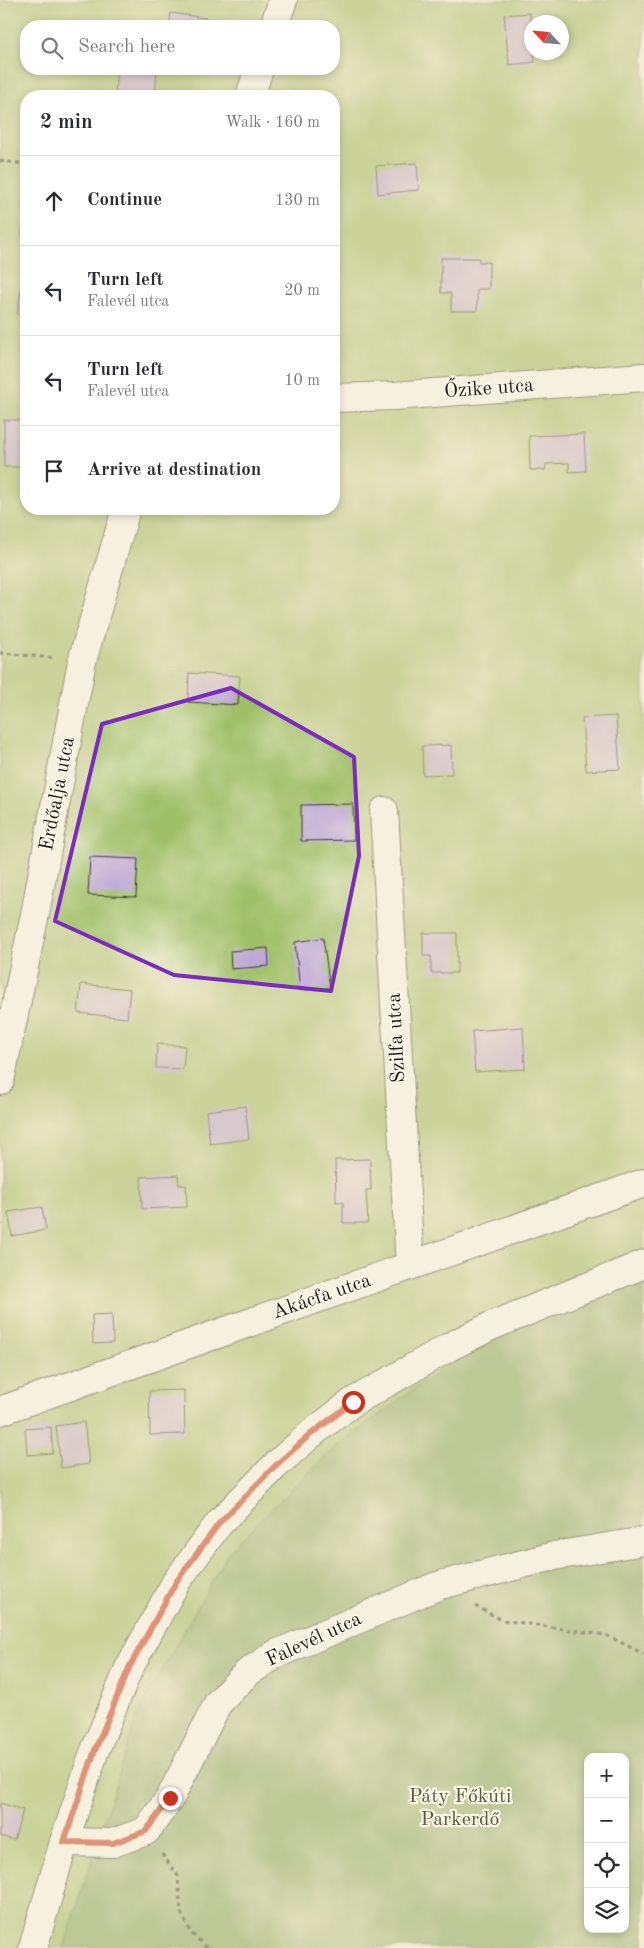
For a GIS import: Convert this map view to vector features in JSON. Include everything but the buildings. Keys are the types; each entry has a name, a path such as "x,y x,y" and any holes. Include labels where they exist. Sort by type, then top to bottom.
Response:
{"street":[{"path":"276,20 283,0"},
{"path":"252,90 257,75"},
{"name":"Őzike utca","path":"340,398 394,396 644,377"},
{"name":"Erdőalja utca","path":"0,1081 35,914 82,661 124,515"},
{"name":"Szilfa utca","path":"384,811 410,1266"},
{"name":"Akácfa utca","path":"0,1411 644,1183"},
{"path":"33,1948 64,1842 95,1750 129,1668 176,1582 220,1522 276,1465 311,1434 353,1402 449,1347 491,1326 644,1264"},
{"name":"Falevél utca","path":"146,1831 170,1798 218,1703 247,1673 276,1654 437,1586 554,1556 644,1541"},
{"path":"64,1842 113,1843 146,1831"}],"path":[{"path":"0,161 20,163"},
{"path":"0,653 82,661"},
{"path":"437,1586 502,1620 606,1635 644,1654"},
{"path":"146,1831 178,1876 181,1913 192,1934 207,1948"}],"highlighted area":[{"path":"231,688 354,757 359,856 331,991 174,975 55,921 102,724"}],"green space":[{"path":"0,0 644,0 644,1277 138,1713 64,1948 0,1948"},
{"name":"Páty Főkúti Parkerdő","path":"644,1277 644,1948 64,1948 138,1713 229,1551 335,1447 490,1333"}],"route":[{"path":"170,1798 146,1831 113,1843 64,1842 95,1750 129,1668 176,1582 220,1522 276,1465 311,1434 353,1402"}]}
